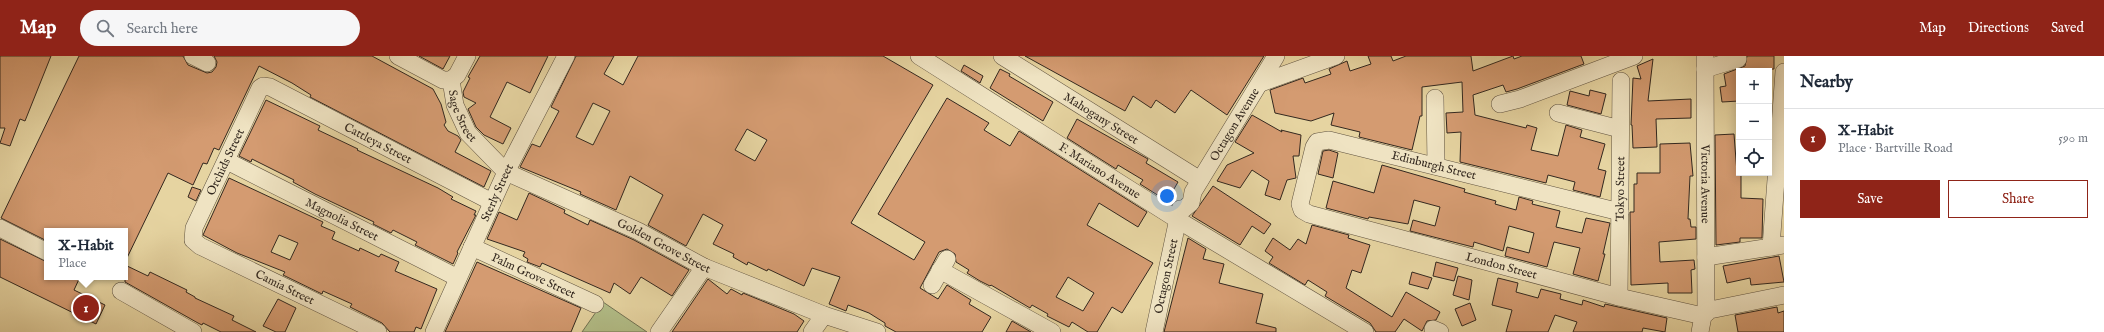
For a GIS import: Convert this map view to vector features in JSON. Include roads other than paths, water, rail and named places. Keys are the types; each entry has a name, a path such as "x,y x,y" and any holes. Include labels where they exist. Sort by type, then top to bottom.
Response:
{"street":[{"name":"Sage Street","path":"398,56 443,80 451,80 455,105 464,126 480,146 506,172"},
{"path":"451,80 457,75 467,56"},
{"name":"Sterly Street","path":"434,332 506,172 566,56"},
{"name":"F. Mariano Avenue","path":"919,56 939,70 1365,332"},
{"name":"Mahogany Street","path":"1002,56 1196,186"},
{"name":"Octagon Avenue","path":"1179,217 1191,203 1196,186 1261,83 1276,56"},
{"path":"1261,83 1336,56"},
{"path":"1500,104 1520,99 1634,56"},
{"path":"1705,62 1738,60"},
{"name":"Victoria Avenue","path":"1703,320 1706,257 1705,62"},
{"path":"1706,257 1777,246 1784,72"},
{"name":"Tokyo Street","path":"1620,297 1621,81"},
{"name":"Orchids Street","path":"193,240 194,228 257,93 263,86"},
{"name":"Cattleya Street","path":"263,86 270,88 492,202"},
{"path":"1434,98 1436,165"},
{"path":"1558,112 1620,129"},
{"name":"Edinburgh Street","path":"1302,210 1300,199 1314,147 1317,142 1329,140 1436,165 1620,212"},
{"name":"Magnolia Street","path":"226,161 458,278"},
{"name":"Golden Grove Street","path":"506,172 638,231 704,267 824,315 877,332"},
{"name":"London Street","path":"1302,210 1317,216 1703,320"},
{"name":"Octagon Street","path":"1154,332 1179,217"},
{"path":"0,228 44,250"},
{"name":"Camia Street","path":"193,240 200,246 378,332"},
{"name":"Palm Grove Street","path":"472,247 595,304"},
{"path":"932,285 944,264 1052,332"},
{"path":"659,332 704,267"},
{"path":"121,291 193,332"},
{"path":"1703,320 1784,295"},
{"path":"812,332 824,315"}],"place":[{"name":"X-Habit","path":"86,308"}]}
